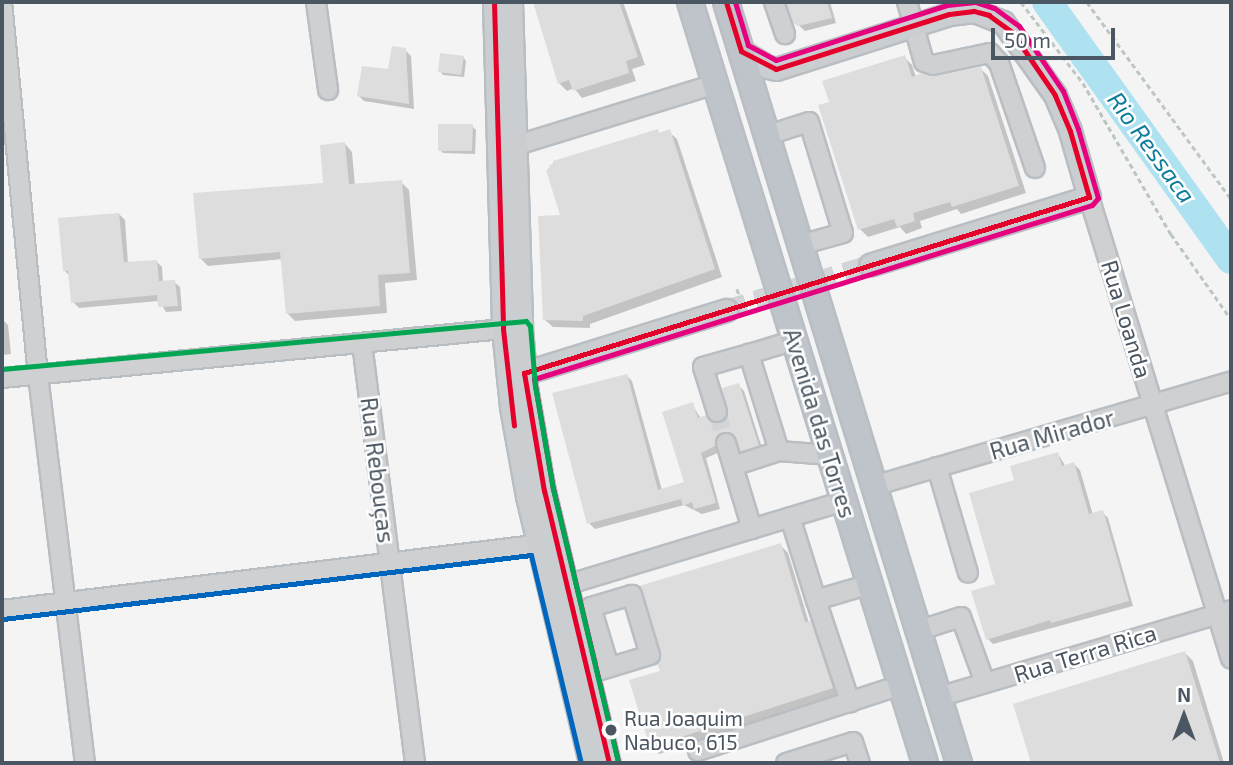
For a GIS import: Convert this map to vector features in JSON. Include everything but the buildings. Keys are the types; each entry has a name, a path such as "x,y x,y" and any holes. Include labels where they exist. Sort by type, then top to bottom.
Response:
{"highway":[{"name":"Avenida das Torres","path":"690,2 925,763"},
{"name":"Avenida das Torres","path":"726,2 959,763"}],"main road":[{"path":"494,2 518,446 547,544 566,585 609,763"},
{"path":"510,2 514,146 512,329 524,373 537,453 547,544 590,763"},
{"name":"Rua Loanda","path":"913,26 949,14 974,11 989,15 1012,32 1055,95 1070,131 1089,197"},
{"path":"741,51 776,69 913,26"},
{"path":"870,265 1089,197"},
{"path":"524,373 733,304"}],"street":[{"path":"2,2 6,107 85,763"},
{"path":"316,2 328,90"},
{"path":"774,2 785,34"},
{"path":"906,2 924,62 933,65 990,53 999,63 1035,168"},
{"path":"514,146 716,84"},
{"path":"765,135 809,122 843,233 800,245"},
{"name":"Rua Loanda","path":"1089,197 1153,404 1224,612 1231,659"},
{"path":"2,378 512,329"},
{"path":"717,412 703,367 795,340"},
{"name":"Rua Rebouças","path":"362,343 415,763"},
{"path":"749,354 779,451"},
{"name":"Rua Mirador","path":"873,486 1231,381"},
{"path":"726,443 752,529"},
{"path":"733,466 779,451 830,454"},
{"path":"937,467 968,573"},
{"path":"566,585 844,501"},
{"path":"790,517 850,702"},
{"path":"2,610 547,544"},
{"path":"816,600 870,584"},
{"name":"Rua Terra Rica","path":"938,697 1224,612"},
{"path":"918,631 961,617 985,683"},
{"path":"588,674 609,667"},
{"path":"698,751 901,685"},
{"path":"786,763 853,742 860,763"}],"path":[{"path":"1021,2 1083,83 1171,234 1231,319"},
{"path":"1087,2 1231,199"},
{"path":"733,304 737,289"}],"waterway":[{"name":"Rio Ressaca","path":"1047,2 1231,259"}],"tunnel":[{"path":"726,310 870,265"},
{"path":"717,412 726,443"}],"transit line":[{"path":"494,2 503,329 514,425"},
{"path":"609,763 544,491 524,373 1089,197 1070,131 1055,95 1012,32 989,15 974,11 949,14 776,69 741,51 726,2"},
{"path":"618,761 553,489 534,379 1092,205 1098,198 1078,129 1063,91 1019,26 994,8 975,2 947,5 776,60 748,45 735,2"},
{"path":"2,369 526,321 530,326 535,386 553,489 618,761"},
{"path":"3,619 531,555 581,763"}],"place":[{"name":"Rua Joaquim Nabuco, 615","path":"611,730"}]}
